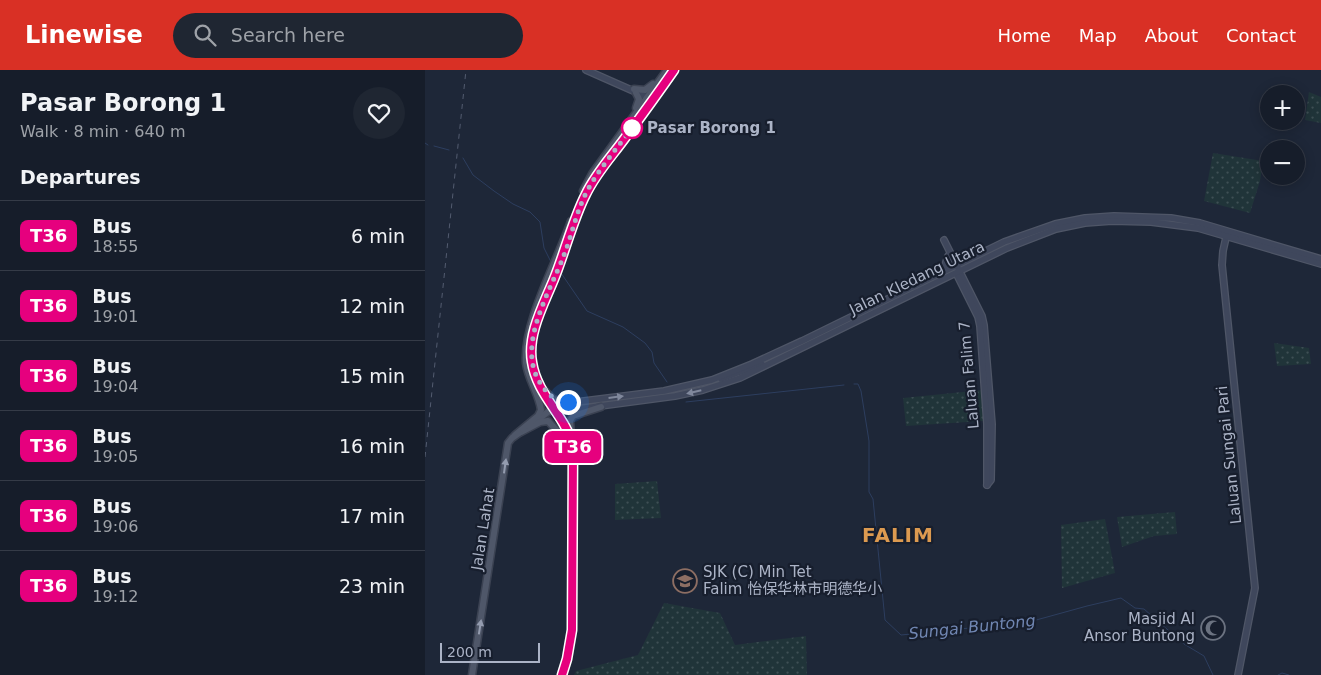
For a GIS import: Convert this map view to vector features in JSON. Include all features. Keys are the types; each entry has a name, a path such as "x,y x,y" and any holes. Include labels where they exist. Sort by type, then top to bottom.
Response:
{"main road":[{"path":"586,70 635,91 648,89 666,70"},
{"path":"592,70 647,97"},
{"path":"517,434 541,413 527,366 529,331 579,200 592,174 666,70"},
{"path":"647,97 653,94 673,70"},
{"path":"571,440 552,411 532,364 532,345 540,315 586,193 603,166 673,70"},
{"path":"633,116 639,99 635,91"},
{"path":"625,138 627,131 647,103 647,97"},
{"name":"Jalan Kledang Utara","path":"956,269 967,260 1026,233 1055,224 1085,218 1114,216 1171,218 1200,223 1321,264"},
{"name":"Jalan Kledang Utara","path":"552,411 675,396 703,390 740,378 956,269 972,265 1029,239 1057,229 1085,223 1112,220 1151,222 1199,228 1227,233 1321,259"},
{"name":"Laluan Sungai Pari","path":"1227,233 1222,265 1255,588 1238,675"},
{"name":"Laluan Falim 7","path":"943,240 978,317 980,326 987,424 987,485"},
{"path":"967,260 959,260 950,255 940,277 962,281 965,272 972,265"},
{"name":"Jalan Kledang Utara","path":"552,411 557,406 568,402 664,391 713,380 752,364 940,277"},
{"path":"537,379 550,397 568,402 567,408 588,408"},
{"path":"537,395 552,411"},
{"path":"562,675 572,630 573,462 571,418 575,414 601,406"},
{"path":"517,434 552,411"},
{"path":"517,434 540,422 548,421 564,439 573,462"},
{"name":"Jalan Lahat","path":"472,675 509,443 517,434"}],"green space":[{"path":"1309,92 1321,97 1321,123 1305,120"},
{"path":"1213,153 1260,161 1260,181 1250,213 1204,201"},
{"path":"1274,343 1309,348 1311,364 1277,366"},
{"path":"983,390 983,421 906,426 903,398"},
{"path":"657,481 661,518 615,520 615,484"},
{"path":"1175,512 1177,534 1154,536 1122,547 1117,517"},
{"path":"1105,519 1115,573 1062,588 1061,525"},
{"path":"664,603 720,613 735,645 806,636 807,675 574,675 576,671 638,655"}],"waterway":[{"name":"Sungai Buntong","path":"434,146 449,150"},
{"name":"Sungai Buntong","path":"463,158 473,175 513,204 530,212 540,222 544,248 551,262"},
{"name":"Sungai Buntong","path":"561,273 587,311 623,327 645,343 652,352 654,363 667,382"},
{"name":"Sungai Buntong","path":"854,384 858,384 861,391 869,441 869,492 873,499 885,620 901,635 1029,622 1121,598 1135,608 1144,609 1184,644 1204,656 1213,675"},
{"name":"Sungai Buntong","path":"686,402 844,385"},
{"name":"Sungai Buntong","path":"1278,675 1282,673 1289,675"}],"railway":[{"path":"425,457 466,70"}],"bus line":[{"name":"T36","path":"562,675 572,630 573,447 565,428 545,398 537,379 531,357 533,335 586,193 603,166 674,70"}],"place":[{"name":"Pasar Borong 1","path":"632,128"},
{"name":"SJK (C) Min Tet Falim 怡保华林市明德华小","path":"685,581"},
{"name":"Masjid Al Ansor Buntong","path":"1213,628"}],"district":[{"name":"FALIM","path":"898,535"}],"route":[{"path":"568,402 550,397 537,379 531,357 533,335 586,193 603,166 632,128"}]}
